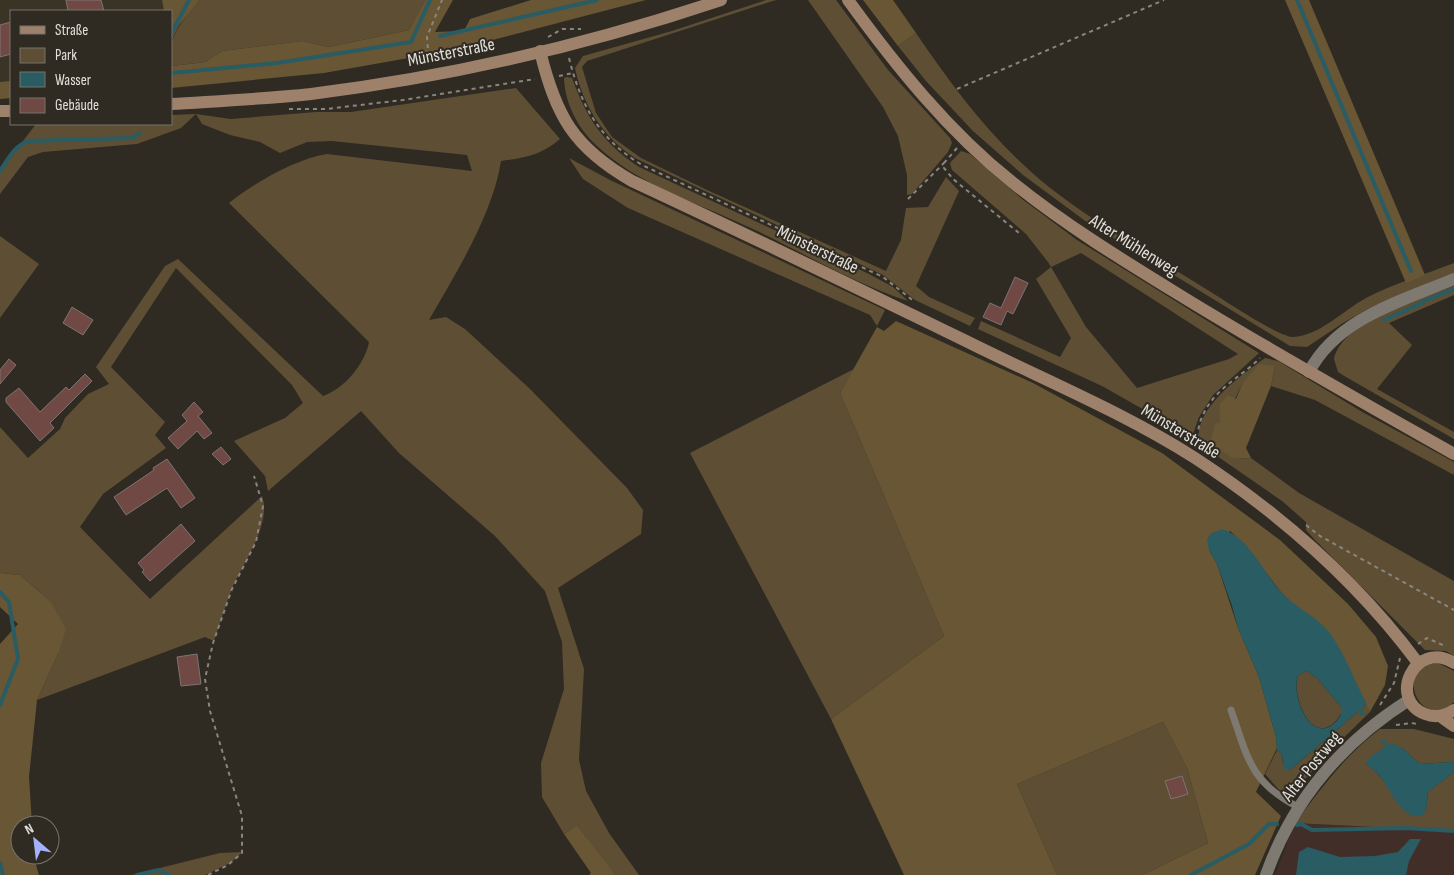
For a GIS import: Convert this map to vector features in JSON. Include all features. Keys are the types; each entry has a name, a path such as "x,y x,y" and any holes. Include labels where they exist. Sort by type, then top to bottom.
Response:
{"main road":[{"path":"540,51 720,0"},
{"name":"Alter Mühlenweg","path":"848,0 897,65 965,140 1011,181 1076,230 1268,348 1454,454"},
{"name":"Münsterstraße","path":"172,104 311,94 431,76 540,51 554,102 565,122 594,156 619,174 816,267 1112,411 1194,458 1257,502 1317,552 1366,602 1418,663"},
{"path":"1454,663 1436,657 1418,663 1407,680 1406,690 1410,700 1422,713 1440,716 1454,726"},
{"path":"1440,716 1454,710"}],"street":[{"path":"1309,372 1333,340 1359,321 1454,279"},
{"name":"Alter Postweg","path":"1266,875 1276,849 1298,807 1325,770 1359,736 1410,700"}],"lane":[{"path":"1231,710 1249,761 1261,781 1276,795 1298,807"}],"path":[{"path":"431,76 427,37 442,0"},
{"path":"957,89 1164,0"},
{"path":"562,29 573,73 590,116 609,141 625,155 651,170 883,277 917,304"},
{"path":"281,110 326,109 403,100 573,73"},
{"path":"908,199 965,140"},
{"path":"944,163 944,168 953,179 1019,233"},
{"path":"1188,441 1195,445 1202,417 1217,394 1259,359 1268,348"},
{"path":"208,875 228,865 242,854 242,816 210,711 205,679 213,643 232,589 256,542 263,506 254,476"},
{"path":"1302,522 1320,536 1454,610"}],"shaded area":[{"path":"0,0 162,0 164,10 10,10 10,98 0,99"},
{"path":"162,0 200,0 179,25 172,39 172,10 164,10"},
{"path":"425,0 453,0 435,32 464,31 470,19 531,0 646,0 454,50 324,73 172,88 172,66 205,62 222,51 302,41 329,47 409,30"},
{"path":"863,0 893,0 916,33 898,46"},
{"path":"1285,0 1309,0 1425,275 1406,283"},
{"path":"10,81 10,98 0,99 0,82"},
{"path":"896,321 1033,383 1162,453 1280,540 1348,604 1376,637 1388,666 1385,685 1370,712 1341,654 1280,591 1246,546 1230,531 1209,550 1217,564 1238,628 1259,677 1276,737 1277,748 1256,792 1281,816 1255,875 1142,875 1208,843 1187,768 1163,722 1017,784 1057,875 904,875 831,719 944,636 840,393 877,327 884,331"},
{"path":"1259,364 1275,366 1271,386 1246,448 1251,458 1234,459 1210,443 1215,424 1220,422 1220,404 1228,395 1236,399 1242,384"},
{"path":"0,573 20,575 50,601 66,629 58,654 37,700 29,777 31,815 10,815 10,865 36,865 39,875 0,875 0,644 18,624 0,607"},
{"path":"1295,823 1454,831 1454,875 1275,875"},
{"path":"577,825 615,875 589,875 591,873 564,834"}],"green space":[{"path":"200,0 425,0 409,30 329,47 302,41 222,51 205,62 172,66 173,38 182,22"},
{"path":"766,0 776,0 587,61 582,67 596,113 612,137 641,158 886,271 901,240 906,208 928,207 946,177 959,191 916,286 929,297 975,318 970,326 915,300 883,275 635,158 613,140 589,108 575,68 583,56 672,31"},
{"path":"808,0 836,0 888,70 950,138 952,143 948,152 912,194 907,195 907,175 898,136 883,107"},
{"path":"916,33 976,115 1011,153 1049,187 1109,229 1277,332 1286,336 1303,336 1331,322 1366,298 1387,288 1454,263 1454,273 1366,310 1307,347 1290,346 1084,220 1023,175 973,131 926,81 898,46"},
{"path":"564,78 572,78 590,118 606,139 615,149 639,167 869,274 893,287 908,301 849,277 753,229 671,193 631,172 596,145 578,123 567,97"},
{"path":"516,88 560,139 546,149 532,155 501,161 497,181 482,222 462,263 429,320 446,317 465,329 530,389 627,488 643,510 641,534 558,588 584,669 579,760 586,791 609,833 639,875 615,875 577,825 564,834 542,797 541,763 564,689 562,642 545,591 495,536 399,453 361,411 268,491 265,476 234,441 285,418 303,403 292,385 176,268 111,367 165,422 155,435 166,448 103,494 80,527 150,599 262,496 264,507 260,530 233,586 214,641 205,637 37,700 58,654 50,601 20,575 0,573 0,427 28,458 60,429 65,418 88,394 109,384 96,367 165,266 178,259 323,396 331,393 346,382 358,367 369,342 229,203 250,188 289,166 327,154 472,171 467,155 332,141 307,142 280,153 260,142 230,135 202,124 196,114 231,119 316,112 351,112"},
{"path":"196,114 181,128 137,144 43,152 28,157 0,194 0,171 35,125 172,125 172,115"},
{"path":"961,151 970,154 1022,199 1077,240 1259,353 1213,395 1199,417 1192,437 1102,386 978,329 981,321 1060,357 1071,338 1036,279 1051,267 1048,262 1026,234 952,170 950,163","holes":["1081,253 1238,354 1229,359 1137,388 1086,327 1051,267"]},
{"path":"569,158 610,180 885,310 877,326 870,315 628,208 583,179"},
{"path":"0,236 39,264 0,318"},
{"path":"1454,286 1454,295 1389,323 1412,345 1377,389 1454,432 1454,439 1338,372 1334,359 1340,345 1351,333 1367,323 1385,313"},
{"path":"1265,358 1278,361 1364,413 1454,462 1454,475 1315,400 1271,386 1275,366 1242,384 1235,399 1234,459 1251,458 1299,493 1454,581 1454,656 1446,651 1425,650 1315,540 1306,530 1306,522 1282,501 1201,445 1199,433 1202,420 1210,407 1244,373"},
{"path":"854,369 840,393 944,636 831,719 690,453"},
{"path":"1438,663 1454,671 1454,702 1442,710 1431,710 1422,705 1416,696 1414,685 1416,675 1424,667"},
{"path":"1307,671 1318,679 1341,707 1341,714 1332,725 1323,728 1315,726 1302,709 1298,698 1298,675"},
{"path":"1367,704 1370,712 1329,752 1293,793 1279,790 1265,774 1277,750 1282,754 1283,764 1290,770"},
{"path":"1163,722 1187,768 1208,843 1142,875 1057,875 1017,784"},
{"path":"1380,729 1414,729 1454,739 1454,764 1452,762 1420,764 1402,748 1366,763 1391,790 1426,811 1428,792 1454,772 1454,831 1295,823 1345,761"},
{"path":"243,852 230,863 205,875 132,875 220,853"}],"water":[{"path":"1222,529 1241,540 1282,593 1324,626 1340,649 1367,704 1290,770 1284,769 1282,754 1277,750 1276,737 1259,677 1238,628 1217,564 1209,550 1207,540 1210,534","holes":["1307,671 1318,679 1341,707 1341,715 1332,725 1323,728 1314,726 1307,719 1301,709 1298,698 1298,675"]},
{"path":"1391,743 1402,748 1420,764 1452,762 1454,764 1454,772 1428,792 1426,811 1422,816 1414,816 1401,808 1383,780 1366,763 1370,757"},
{"path":"1410,839 1421,839 1409,861 1406,875 1296,875 1299,852 1308,847 1340,857 1375,856 1398,852"}],"building":[{"path":"66,0 101,0 104,10 68,10"},
{"path":"10,22 10,54 0,57 0,25"},
{"path":"1015,277 1028,283 1013,314 1007,311 1001,325 983,317 990,303 1001,308"},
{"path":"72,307 93,320 83,335 63,323"},
{"path":"9,359 16,365 0,384 0,370"},
{"path":"85,374 92,381 50,423 54,428 40,441 6,402 6,398 19,388 40,412 66,387 69,390"},
{"path":"194,402 203,412 198,416 212,433 204,439 197,431 178,449 168,438 187,421 182,415"},
{"path":"221,447 231,459 223,465 212,454"},
{"path":"167,459 195,498 181,508 167,488 126,515 114,497"},
{"path":"181,524 195,541 150,581 142,572 144,570 138,563"},
{"path":"197,654 201,684 181,686 177,657"},
{"path":"1182,776 1188,794 1171,799 1165,781"}],"waterway":[{"path":"172,32 189,0"},
{"path":"172,73 277,63 411,42 430,0"},
{"path":"440,36 597,0"},
{"path":"1297,0 1411,271"},
{"path":"0,171 16,149 29,141 132,138 140,133"},
{"path":"1424,301 1454,289"},
{"path":"1384,320 1424,302"},
{"path":"0,592 9,602 18,659 0,705"},
{"path":"1360,710 1363,714"},
{"path":"1191,875 1249,844 1269,824 1277,824"},
{"path":"1297,825 1301,824 1312,830 1406,828 1454,831"},
{"path":"0,863 3,875"},
{"path":"137,875 159,870 169,875"}]}
